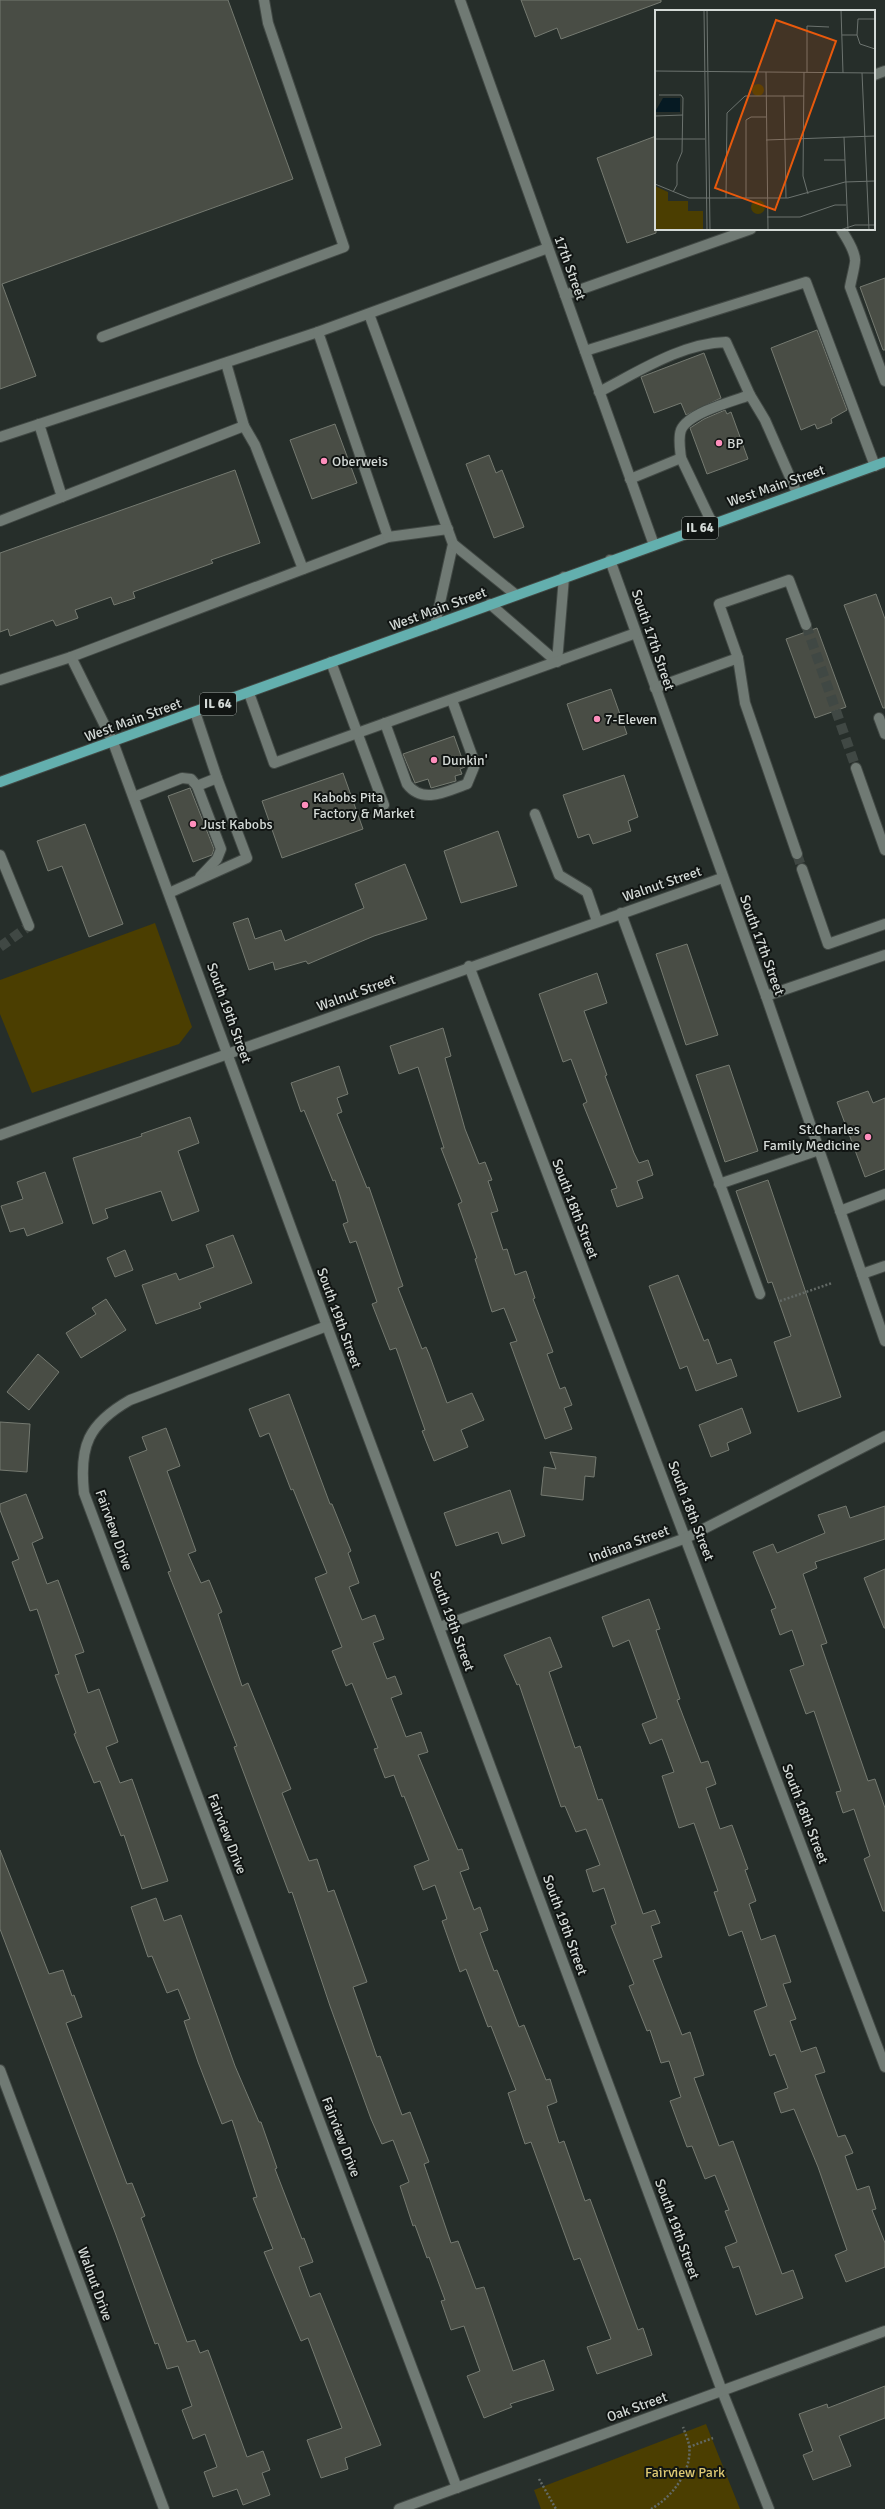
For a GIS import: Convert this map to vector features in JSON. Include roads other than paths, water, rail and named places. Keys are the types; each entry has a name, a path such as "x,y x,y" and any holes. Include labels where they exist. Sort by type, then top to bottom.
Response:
{"main road":[{"name":"West Main Street","path":"0,782 249,693 712,523 885,462"}],"street":[{"path":"102,337 344,247 268,23 264,0"},
{"name":"17th Street","path":"460,0 654,545"},
{"path":"875,75 885,71"},
{"path":"565,295 748,230"},
{"path":"842,230 849,242 856,260 851,273 850,287 885,381"},
{"path":"0,437 318,332 548,248"},
{"path":"585,352 806,282 875,466"},
{"path":"369,314 453,544 435,625"},
{"path":"318,332 388,537"},
{"path":"599,392 665,359 710,342 726,342 750,395 765,420 797,493"},
{"path":"226,363 244,426 255,445 302,569"},
{"path":"712,523 681,458 679,443 681,430 689,418 750,395"},
{"path":"39,424 62,497"},
{"path":"0,521 244,426"},
{"path":"630,479 681,458"},
{"path":"0,680 71,657 388,537 448,529"},
{"path":"453,544 516,595"},
{"name":"South 17th Street","path":"610,560 722,878 766,996 885,1341"},
{"path":"557,662 564,577"},
{"path":"797,854 745,703 738,658 719,604 789,580 806,625"},
{"path":"490,604 557,662"},
{"path":"249,693 274,763 636,633"},
{"name":"South 19th Street","path":"71,657 114,742 327,1326 440,1627 722,2391 769,2509"},
{"path":"655,688 738,658"},
{"path":"331,662 384,805"},
{"path":"385,724 412,790 422,795 433,796 467,784 474,767 473,758 452,700"},
{"path":"169,893 247,858 217,778 196,712"},
{"path":"879,718 885,734"},
{"path":"856,768 885,850"},
{"path":"134,797 182,778 191,779 197,786 220,849 217,859 196,881"},
{"path":"197,786 217,778"},
{"path":"535,814 559,875 587,892 597,922"},
{"path":"0,855 29,926"},
{"path":"802,869 828,944 885,924"},
{"name":"Walnut Street","path":"0,1134 229,1055 469,966 722,878"},
{"path":"621,913 760,1294"},
{"path":"766,996 885,955"},
{"name":"South 18th Street","path":"469,966 605,1330 686,1538 885,2067"},
{"path":"719,1184 819,1150"},
{"path":"840,1211 885,1194"},
{"path":"862,1274 885,1266"},
{"name":"Fairview Drive","path":"327,1326 124,1404 112,1411 96,1427 86,1444 81,1469 84,1493 457,2488"},
{"name":"Indiana Street","path":"440,1627 686,1538 885,1436"},
{"name":"Walnut Drive","path":"0,2070 164,2509"},
{"name":"Oak Street","path":"399,2509 885,2331"}],"tunnel":[{"path":"806,625 856,768"},
{"path":"797,854 802,869"},
{"path":"0,947 29,926"}],"place":[{"name":"BP","path":"719,443"},
{"name":"Oberweis","path":"324,461"},
{"name":"7-Eleven","path":"597,719"},
{"name":"Dunkin'","path":"434,760"},
{"name":"Kabobs Pita Factory & Market","path":"305,805"},
{"name":"Just Kabobs","path":"193,824"},
{"name":"St.Charles Family Medicine","path":"868,1137"}],"park label":[{"name":"Fairview Park","path":"685,2472"}]}
